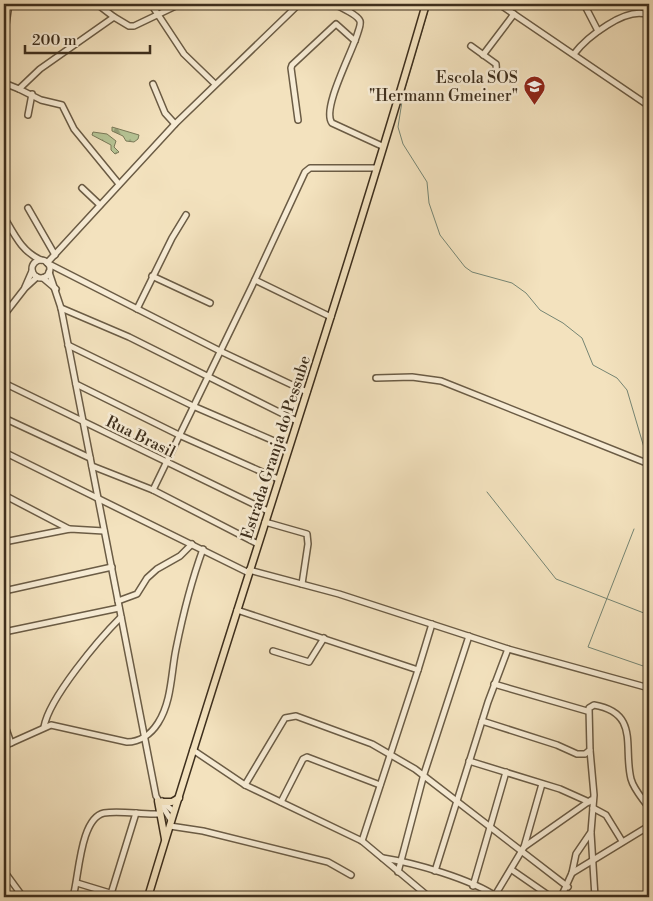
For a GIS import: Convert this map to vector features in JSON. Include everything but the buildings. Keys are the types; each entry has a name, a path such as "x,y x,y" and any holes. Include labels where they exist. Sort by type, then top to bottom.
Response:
{"main road":[{"name":"Estrada Granja do Pessube","path":"148,897 268,510 307,392 426,4"},
{"path":"165,840 159,814 159,800 172,802 179,798"}],"street":[{"path":"4,38 9,4"},
{"path":"97,4 129,26 134,26 159,16 180,4"},
{"path":"152,4 184,54 215,84"},
{"path":"290,4 292,10"},
{"path":"48,264 175,124 299,4"},
{"path":"334,4 359,20 355,41 329,106 329,119 332,124 382,146"},
{"path":"499,4 649,106"},
{"path":"584,4 598,31"},
{"path":"574,54 586,39 598,31 635,14 644,13 649,18"},
{"path":"483,55 514,14"},
{"path":"19,88 40,69 114,17"},
{"path":"298,120 292,65 336,24 355,41"},
{"path":"472,46 496,64 497,78"},
{"path":"4,83 19,88 41,100 62,105 74,129 119,184"},
{"path":"153,84 165,113 175,124"},
{"path":"28,115 32,94"},
{"path":"153,490 307,169 376,168"},
{"path":"82,188 100,205"},
{"path":"28,208 55,255"},
{"path":"138,309 152,276 186,215"},
{"path":"4,217 27,252 32,269 40,278 56,289"},
{"path":"27,252 220,351 307,392"},
{"path":"25,288 32,269 36,262 40,260"},
{"path":"48,264 61,308 119,608 159,800 171,823 328,862 351,875"},
{"path":"5,312 25,288 50,271 65,273"},
{"path":"152,276 210,303"},
{"path":"255,280 330,317"},
{"path":"61,308 129,337 207,378 297,421"},
{"path":"68,345 193,406 288,447"},
{"path":"376,378 412,377 441,381 649,464"},
{"name":"Rua Brasil","path":"4,383 268,510"},
{"path":"76,384 179,435 278,479"},
{"path":"4,418 90,458"},
{"path":"4,452 98,500 249,571 302,584 508,649 649,688"},
{"path":"92,466 153,490 258,544"},
{"path":"4,495 70,529"},
{"path":"265,522 307,534 308,544 302,584"},
{"path":"4,542 70,529 104,531"},
{"path":"118,601 137,594 147,578 157,569 180,556 192,544"},
{"path":"4,746 51,725 127,742 146,736 157,724 169,696 184,610 203,549"},
{"path":"4,591 112,567"},
{"path":"4,632 119,608"},
{"path":"237,610 418,670"},
{"path":"44,727 48,712 73,675 108,630 121,617"},
{"path":"362,841 432,624"},
{"path":"398,872 424,774 469,636"},
{"path":"273,651 310,662 324,638"},
{"path":"435,871 494,684 508,649"},
{"path":"494,684 587,711"},
{"path":"595,897 590,832 593,808 591,800 587,711 592,706 602,706 625,721 631,779 649,808"},
{"path":"245,785 285,718 289,716 350,736 389,754 424,774 489,827 523,850 568,887"},
{"path":"482,721 546,741 576,754 585,754 590,750"},
{"path":"4,723 11,743"},
{"path":"193,750 245,785 362,841 429,897"},
{"path":"281,802 303,759 307,757 380,785"},
{"path":"470,761 591,800"},
{"path":"473,886 506,772"},
{"path":"383,858 435,871 495,897 523,850 542,784"},
{"path":"159,800 174,812"},
{"path":"523,850 591,800"},
{"path":"593,808 606,815 622,841"},
{"path":"73,897 86,833 91,821 102,813 159,814"},
{"path":"111,895 136,813"},
{"path":"572,873 649,826"},
{"path":"561,897 568,887 576,854 590,832"},
{"path":"512,870 550,897"},
{"path":"4,872 23,897"},
{"path":"77,883 111,895 123,897"}],"green space":[{"path":"112,127 139,135 138,139 134,142 126,141 123,136 112,131"},
{"path":"93,132 107,134 116,141 114,147 119,152 115,154 111,150 111,145 92,135"}],"waterway":[{"path":"430,4 403,95 398,127 403,144 427,182 429,203 440,235 465,267 472,272 512,283 526,293 540,310 563,323 582,338 593,365 617,378 627,390 648,461"},
{"path":"487,492 556,579 649,615"},
{"path":"634,529 588,647 649,668"}],"place":[{"name":"Escola SOS \"Hermann Gmeiner\"","path":"534,105"}]}
